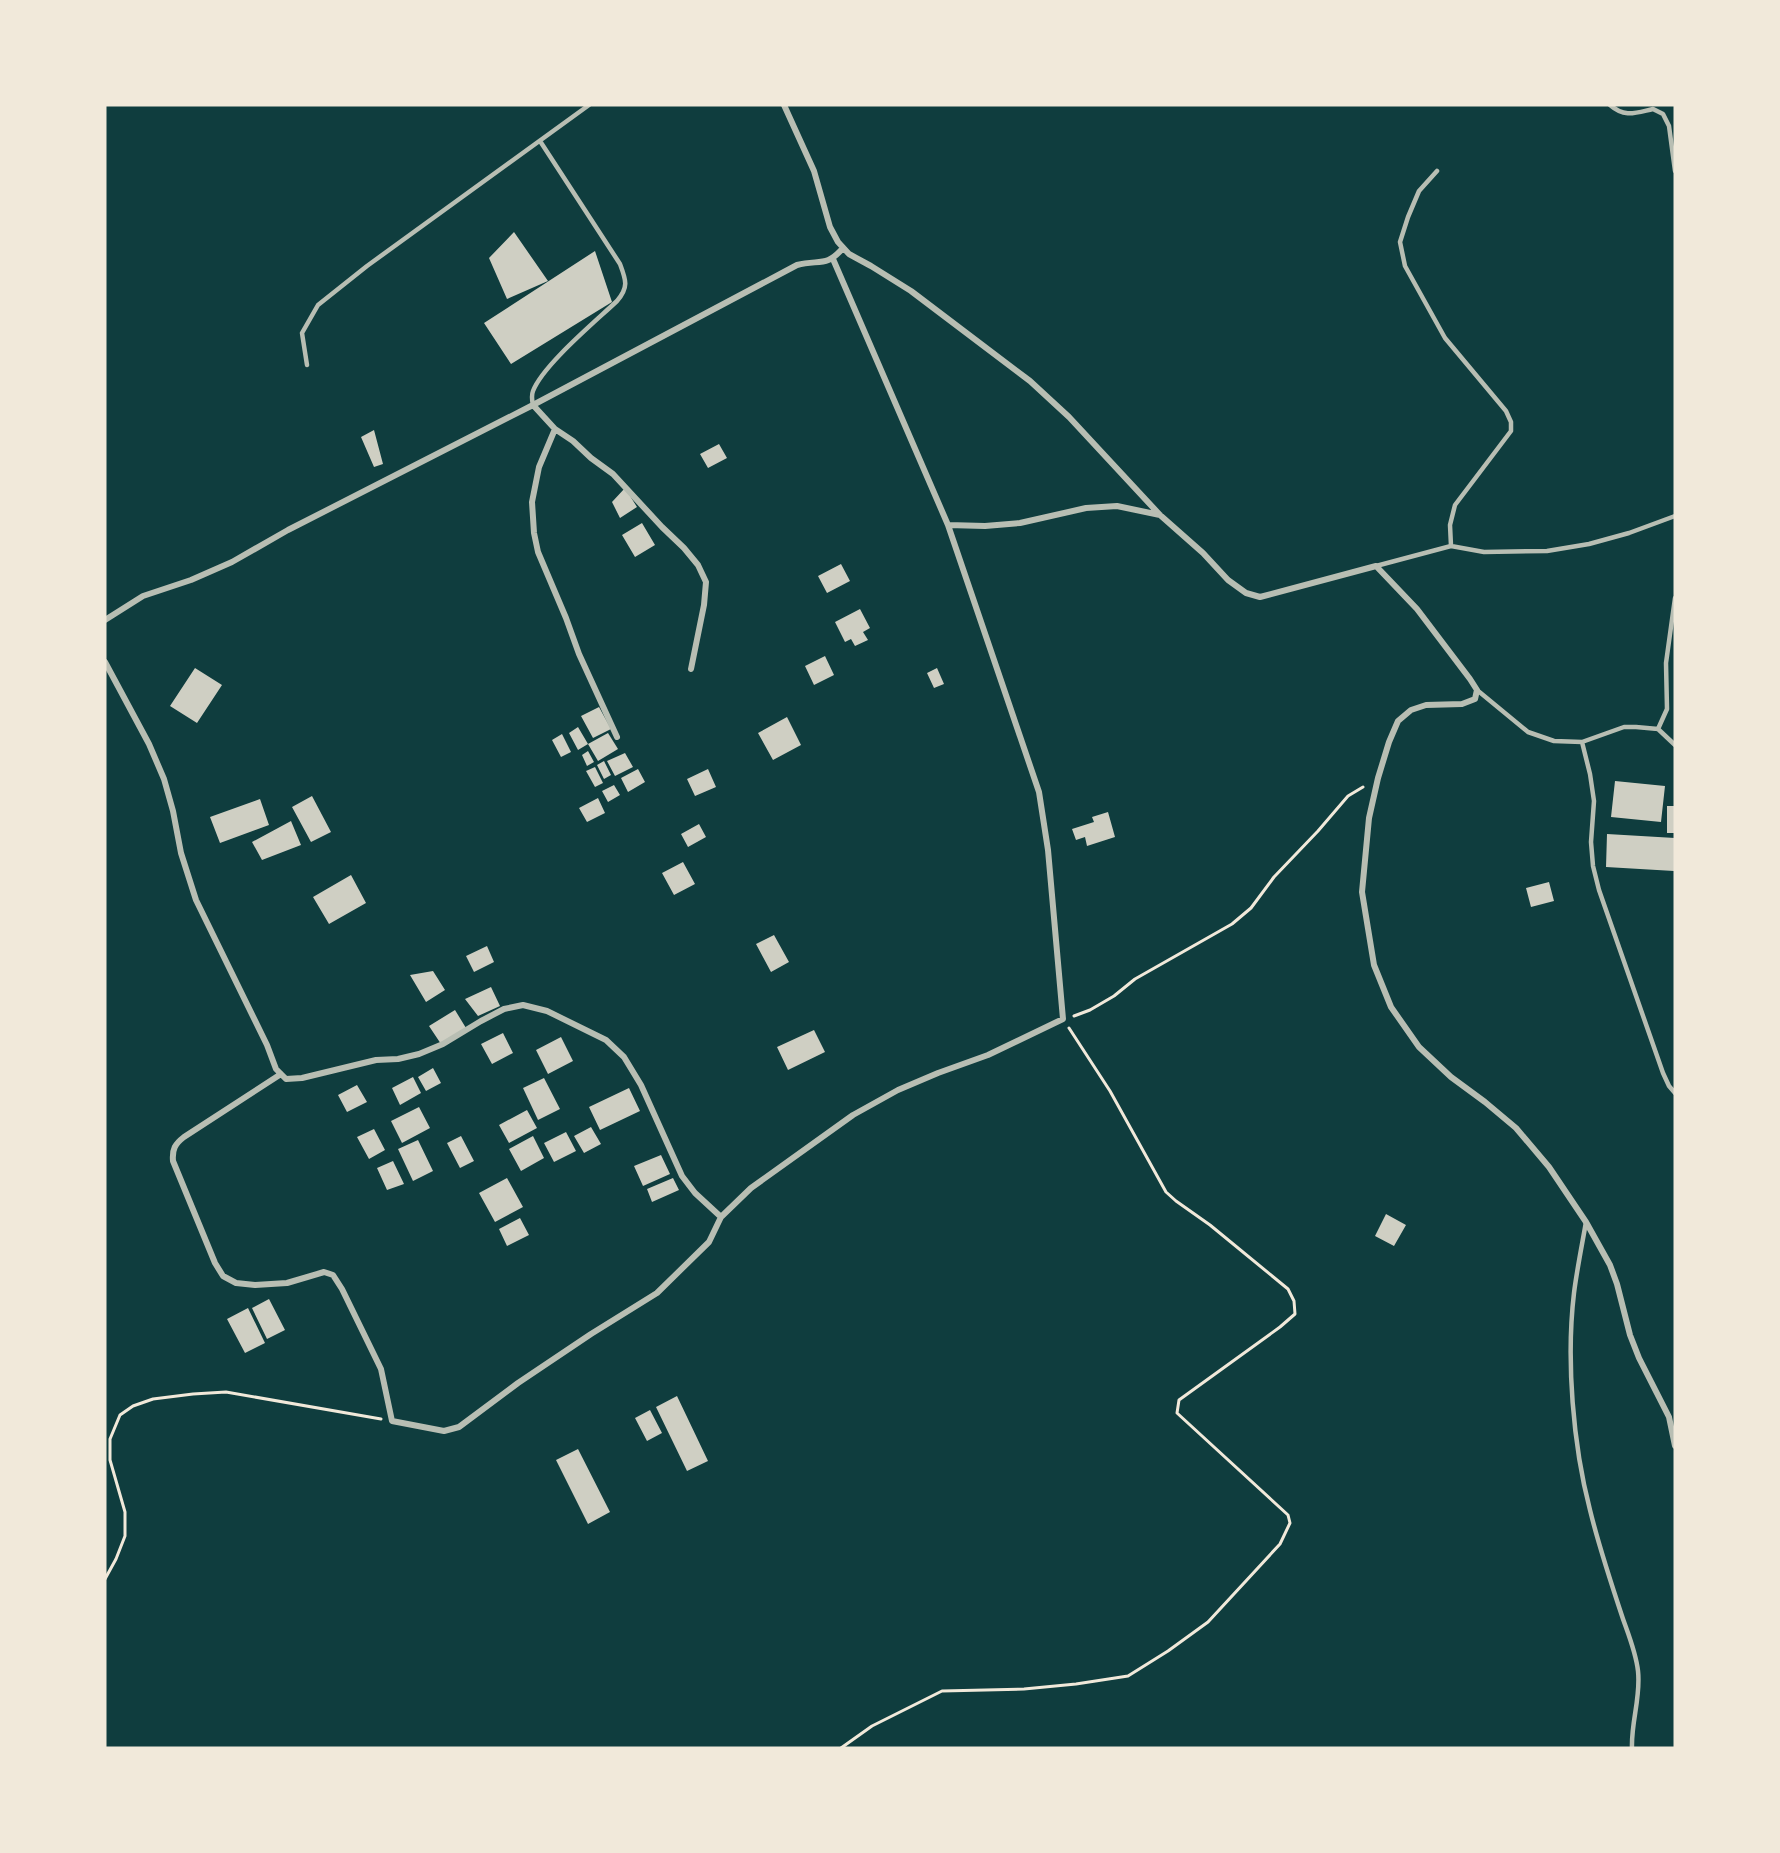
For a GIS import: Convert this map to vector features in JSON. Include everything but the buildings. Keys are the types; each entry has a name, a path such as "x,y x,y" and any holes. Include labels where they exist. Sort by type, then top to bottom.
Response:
{"street":[{"path":"784,105 814,171 830,227 838,242 849,255 911,291 1030,381 1069,417 1160,516 1203,553 1228,580 1246,593 1260,597 1376,566 1417,609 1464,670 1476,690 1474,699 1462,704 1426,705 1411,710 1398,721 1378,778 1369,818 1362,892 1374,965 1391,1007 1419,1047 1450,1077 1508,1122 1535,1150 1586,1222 1611,1265 1636,1351 1669,1417 1675,1446"},
{"path":"105,620 143,596 191,580 232,562 288,530 533,405 797,265 808,261 827,261 843,248"},
{"path":"281,1074 184,1137 172,1151 173,1161 215,1263 223,1276 236,1283 255,1285 287,1283 324,1272 333,1275 381,1369 392,1421 444,1431 459,1427 572,1346 657,1293 709,1242 721,1217 751,1188 853,1115 898,1090 988,1055 1063,1019 1048,850 1039,792 948,525 832,259"},
{"path":"533,405 555,429 613,474 698,565 706,582 691,669"},
{"path":"555,429 539,467 532,502 534,533 538,552 579,654 618,737"},
{"path":"948,525 985,526 1020,523 1086,508 1117,506 1160,516"},
{"path":"105,662 149,744 164,778 173,811 180,853 196,900 262,1035 276,1069 286,1079 302,1078 376,1060 398,1059 419,1054 443,1044 504,1009 524,1005 547,1011 606,1040 624,1057 641,1085 682,1176 695,1193 721,1217"},
{"path":"1669,1417 1675,1422"}],"lane":[{"path":"307,365 302,333 318,305 367,266 589,105"},
{"path":"1610,105 1617,111 1631,114 1653,109 1663,114 1669,126 1675,171"},
{"path":"533,405 534,390 542,377 624,293 626,280 620,264 540,141"},
{"path":"1437,171 1419,191 1408,217 1400,242 1405,266 1445,338 1506,411 1511,422 1511,431 1455,505 1450,525 1451,546"},
{"path":"1376,566 1451,546 1484,552 1547,551 1589,544 1629,533 1675,516"},
{"path":"1658,729 1667,709 1666,663 1675,598"},
{"path":"1476,690 1528,732 1554,741 1582,741 1624,727 1658,729 1675,745"},
{"path":"1582,741 1594,801 1591,842 1593,866 1599,890 1663,1072 1675,1093"},
{"path":"1586,1222 1574,1293 1570,1355 1577,1437 1590,1510 1633,1646 1638,1670 1639,1688 1632,1748"}],"path":[{"path":"841,1748 872,1726 942,1691 1024,1689 1128,1676 1208,1622 1280,1544 1290,1523 1288,1515 1177,1413 1179,1400 1280,1328 1295,1314 1294,1301 1288,1289 1166,1192 1110,1091 1063,1019 1090,1010 1114,996 1135,979 1232,924 1251,908 1274,877 1348,796 1378,778"},
{"path":"105,1579 125,1536 125,1512 110,1460 110,1439 120,1415 133,1406 153,1399 226,1392 392,1421"},
{"path":"105,1437 110,1439"}]}
